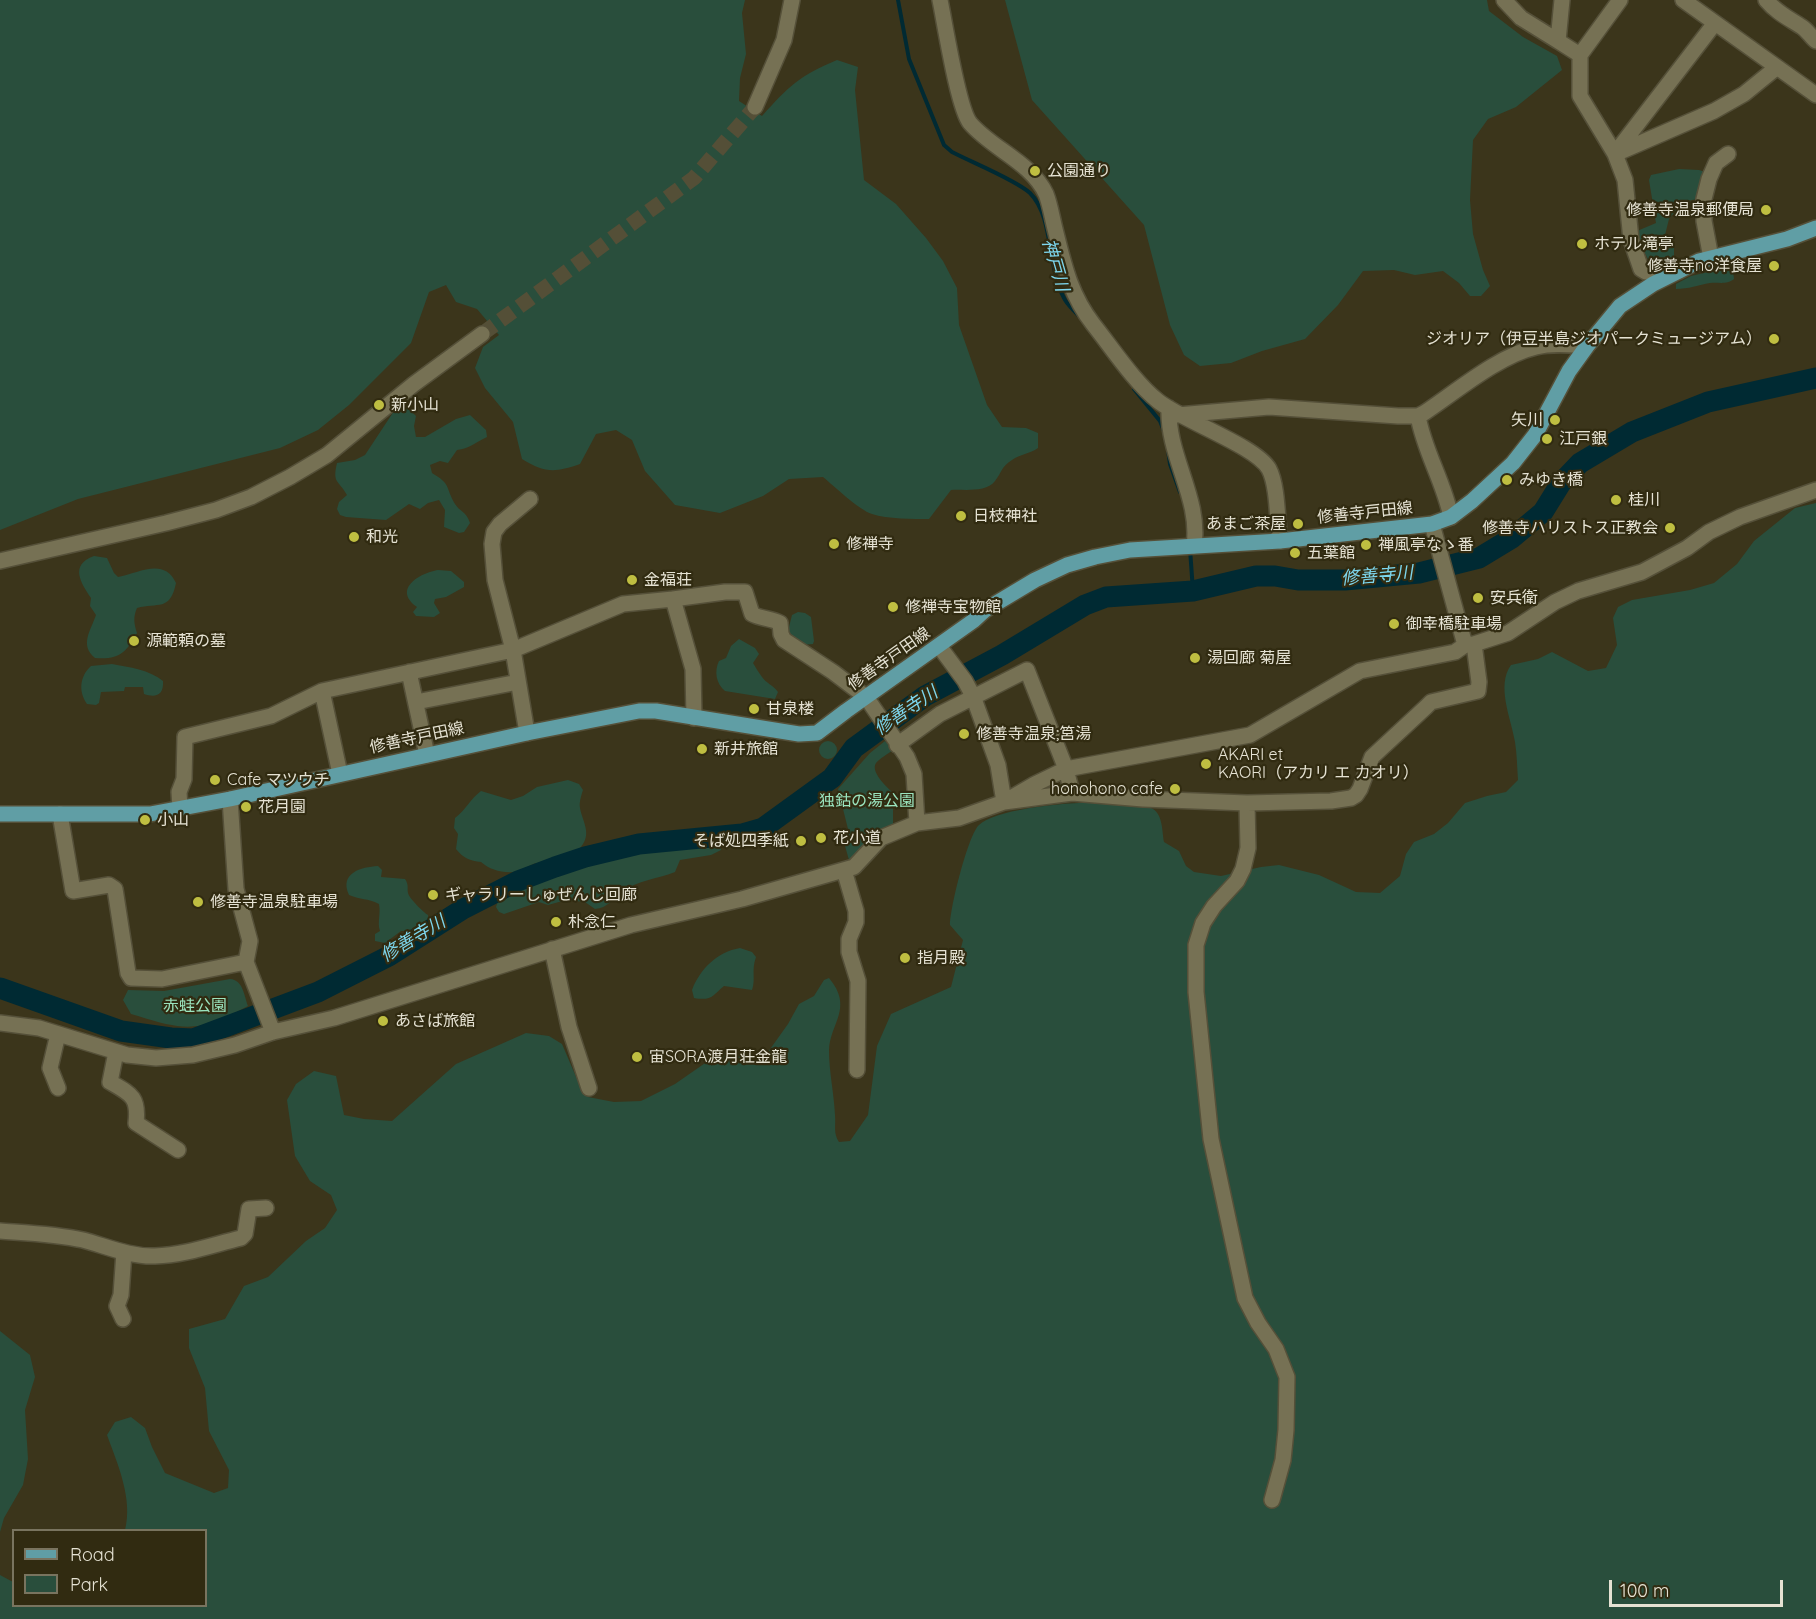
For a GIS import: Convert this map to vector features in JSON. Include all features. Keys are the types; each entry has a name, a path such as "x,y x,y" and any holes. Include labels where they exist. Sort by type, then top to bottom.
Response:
{"main road":[{"name":"修善寺戸田線","path":"0,814 150,814 230,799 527,732 639,711 656,711 799,734 818,734 869,703 985,610 1035,580 1095,556 1130,550 1280,540 1432,524 1451,517 1493,483 1523,451 1535,435 1569,371 1620,306 1653,284 1699,261 1786,239 1816,228"}],"street":[{"path":"755,107 784,40 792,0"},
{"path":"940,0 968,121 1036,180 1046,194 1069,285 1077,302 1156,400 1173,412 1245,448 1264,462 1273,479 1280,540"},
{"path":"1504,0 1521,18 1580,55"},
{"path":"1558,41 1562,0"},
{"path":"1620,0 1580,55 1580,96 1615,154 1625,180 1631,240 1641,269 1646,272 1666,266 1679,271"},
{"path":"1683,0 1816,96"},
{"path":"1766,0 1795,25 1802,27 1816,41"},
{"path":"1615,154 1715,23"},
{"path":"1615,154 1714,111 1744,94 1776,68"},
{"path":"1711,258 1704,221 1704,199 1716,163 1728,154"},
{"path":"0,561 216,510 251,497 327,455 414,384 482,334"},
{"path":"1173,412 1269,407 1418,416 1433,408 1470,380 1522,351 1557,344 1587,346"},
{"path":"1173,412 1168,429 1194,512 1196,524 1194,546"},
{"path":"1418,416 1451,517"},
{"path":"0,1023 39,1028 127,1055 156,1058 193,1055 235,1045 272,1029 334,1018 631,925 742,899 844,870 854,867 881,838 917,823 959,818 1004,802 1066,769 1250,735 1360,671 1455,652 1469,645 1508,633 1556,602 1578,591 1642,572 1687,548 1709,532 1740,517 1816,490"},
{"path":"527,732 513,650 495,580 492,544 494,532 500,524 530,499"},
{"path":"1004,802 1072,793 1143,799 1247,803 1331,801 1356,795 1372,757 1431,702 1478,691 1479,682 1469,645 1451,596 1432,524"},
{"path":"180,808 179,792 184,779 185,737 271,716 322,691 513,650 623,604 725,592 745,592 752,614 761,619 780,623 784,640 833,672 869,703 907,757 914,774 917,823"},
{"path":"673,598 693,669 694,718"},
{"path":"939,646 965,681 973,696 998,765 1004,802"},
{"path":"897,745 940,714 1027,670 1066,769 1072,793"},
{"path":"409,672 427,754"},
{"path":"416,702 518,682"},
{"path":"322,691 340,774"},
{"path":"230,799 234,831 236,889 250,941 246,962 272,1029"},
{"path":"1247,803 1248,848 1243,869 1237,881 1214,906 1203,923 1196,945 1196,992 1210,1139 1245,1298 1276,1350 1287,1377 1286,1430 1282,1460 1272,1500"},
{"path":"60,814 73,891 109,885 115,889 128,973 131,978 162,979 246,962"},
{"path":"844,870 856,911 856,922 849,939 849,952 858,981 857,1070"},
{"path":"552,949 569,1027 589,1088"},
{"path":"58,1034 50,1068 58,1088"},
{"path":"116,1052 110,1082 132,1097 138,1106 136,1123 146,1127 178,1150"},
{"path":"0,1231 49,1234 83,1240 124,1252 152,1256 183,1254 241,1238 245,1234 249,1209 266,1208"},
{"path":"123,1319 117,1306 121,1295 124,1252"}],"green space":[{"path":"0,0 745,0 742,13 746,54 740,78 739,101 762,116 788,89 813,71 837,60 858,67 855,90 864,180 896,204 943,261 957,288 959,325 987,405 1002,427 1026,428 1038,433 1038,448 1008,463 991,485 975,490 951,490 929,519 893,518 872,514 854,503 823,477 789,479 763,496 720,513 675,505 645,471 632,440 616,430 596,434 580,464 556,470 544,469 522,459 513,422 485,388 475,368 483,347 499,335 477,309 456,302 446,285 429,292 411,343 349,405 318,430 280,448 78,499 0,530"},
{"path":"1005,0 1487,0 1489,11 1523,37 1557,56 1562,70 1516,107 1488,119 1473,140 1470,200 1473,234 1490,286 1481,296 1470,296 1459,283 1443,271 1415,275 1394,270 1363,271 1338,305 1305,339 1262,351 1231,363 1200,366 1184,355 1170,325 1144,225 1032,100"},
{"path":"1679,169 1705,172 1697,199 1683,202 1669,219 1664,239 1674,246 1674,257 1653,266 1638,244 1637,231 1656,223 1649,180 1651,175"},
{"path":"1725,268 1733,271 1734,279 1731,281 1676,289 1676,284 1691,276"},
{"path":"407,407 416,416 414,426 416,437 425,437 456,419 470,415 486,430 487,437 469,447 457,450 448,463 440,461 430,465 432,473 445,484 455,504 468,519 470,523 464,532 459,533 444,527 445,510 439,500 428,503 420,509 409,504 386,520 346,517 340,515 337,509 339,502 347,495 336,478 337,463 355,460 365,455 394,411"},
{"path":"1816,503 1816,1619 0,1619 0,1575 12,1581 12,1607 207,1607 207,1529 125,1529 126,1494 107,1435 115,1422 131,1417 145,1428 165,1473 214,1493 228,1488 229,1470 209,1431 205,1388 189,1348 189,1329 225,1319 244,1286 268,1277 306,1241 325,1228 337,1210 331,1195 310,1181 295,1156 287,1100 296,1084 314,1071 336,1076 344,1115 392,1121 456,1064 526,1033 549,1036 562,1044 577,1079 588,1097 614,1102 641,1101 675,1084 721,1052 737,1053 753,1061 768,1052 799,1004 814,996 824,980 829,978 840,998 839,1015 829,1050 835,1132 839,1142 850,1141 868,1115 877,1046 891,1014 951,987 963,940 950,925 951,916 965,857 979,825 991,818 1037,807 1092,802 1139,805 1153,809 1159,815 1164,842 1179,851 1186,866 1194,872 1221,876 1279,865 1319,875 1356,892 1380,893 1400,876 1406,854 1414,842 1434,834 1448,823 1465,803 1506,792 1518,780 1515,742 1505,692 1507,673 1511,665 1538,659 1552,652 1588,671 1606,668 1617,645 1613,618 1618,607 1632,600 1690,590 1714,583 1737,564 1754,541 1795,508"},
{"path":"94,556 107,558 118,577 142,570 158,569 171,575 176,583 167,602 137,608 134,620 137,633 121,654 110,658 95,658 90,653 87,643 96,615 90,606 91,598 81,580 79,569 86,560"},
{"path":"438,570 451,571 464,582 464,587 446,597 435,599 434,603 440,613 434,617 416,616 413,612 417,607 407,594 408,588 417,578"},
{"path":"798,612 811,617 813,644 801,645 788,631 792,615"},
{"path":"739,639 755,648 759,654 753,663 764,679 778,692 775,699 725,691 720,685 716,673 717,665 719,661 726,658 731,646"},
{"path":"112,664 152,674 163,681 161,692 152,696 144,694 143,687 125,687 124,691 101,692 99,703 87,704 81,689 84,674 91,666"},
{"path":"828,741 835,743 837,750 835,757 828,759 821,757 819,750 821,743"},
{"name":"独鈷の湯公園","path":"885,741 893,750 876,763 875,771 893,793 893,827 849,860 841,832 848,829 838,789 870,753"},
{"path":"568,780 579,784 583,790 580,806 586,835 583,844 574,853 535,864 520,871 509,872 494,870 481,862 473,861 461,855 456,849 458,834 454,828 455,818 481,791 511,800 537,787"},
{"path":"718,841 721,850 711,855 680,860 675,872 634,885 607,905 599,908 595,909 585,902 566,900 548,905 539,902 504,914 496,907 499,898 575,865 658,846"},
{"path":"378,866 382,870 381,877 405,879 409,895 416,905 428,915 428,922 422,928 416,931 401,931 385,943 375,941 375,934 380,931 379,904 349,895 347,887 349,876 353,873"},
{"path":"740,948 752,952 756,957 752,990 724,986 708,998 694,998 692,990 695,982 710,963 724,953"},
{"name":"赤蛙公園","path":"230,979 240,985 248,1006 206,1024 182,1026 155,1021 131,1014 123,1000 128,990 164,991"},
{"path":"0,1331 30,1355 35,1377 25,1410 28,1459 23,1485 4,1518 0,1532"}],"waterway":[{"name":"神戸川","path":"898,0 909,59 944,145 952,152 1023,188 1038,203 1047,229 1059,286 1067,303 1079,316"},
{"name":"修善寺川","path":"0,988 121,1031 193,1039 318,992 389,956 463,909 518,881 555,867 639,844 742,834 763,828 832,778 854,748 925,696 1002,655 1085,605 1106,597 1193,591 1256,576 1275,576 1298,580 1345,580 1419,573 1479,558 1512,538 1543,512 1561,483 1580,463 1632,432 1708,402 1816,378"},
{"name":"神戸川","path":"1134,389 1160,421 1164,431"},
{"name":"神戸川","path":"1168,450 1170,464 1180,492"},
{"name":"神戸川","path":"1190,549 1193,591"}],"tunnel":[{"path":"482,334 694,178 755,107"}],"place":[{"name":"公園通り","path":"1035,171"},
{"name":"修善寺温泉郵便局","path":"1766,210"},
{"name":"ホテル滝亭","path":"1582,244"},
{"name":"修善寺no洋食屋","path":"1774,266"},
{"name":"ジオリア（伊豆半島ジオパークミュージアム）","path":"1774,339"},
{"name":"新小山","path":"379,405"},
{"name":"矢川","path":"1555,420"},
{"name":"江戸銀","path":"1547,439"},
{"name":"みゆき橋","path":"1507,480"},
{"name":"桂川","path":"1616,500"},
{"name":"日枝神社","path":"961,516"},
{"name":"あまご茶屋","path":"1298,524"},
{"name":"修善寺ハリストス正教会","path":"1670,528"},
{"name":"和光","path":"354,537"},
{"name":"修禅寺","path":"834,544"},
{"name":"禅風亭なゝ番","path":"1366,545"},
{"name":"五葉館","path":"1295,553"},
{"name":"金福荘","path":"632,580"},
{"name":"安兵衛","path":"1478,598"},
{"name":"修禅寺宝物館","path":"893,607"},
{"name":"御幸橋駐車場","path":"1394,624"},
{"name":"源範頼の墓","path":"134,641"},
{"name":"湯回廊 菊屋","path":"1195,658"},
{"name":"甘泉楼","path":"754,709"},
{"name":"修善寺温泉;筥湯","path":"964,734"},
{"name":"新井旅館","path":"702,749"},
{"name":"AKARI et KAORI（アカリ エ カオリ）","path":"1206,764"},
{"name":"Cafe マツウチ","path":"215,780"},
{"name":"honohono cafe","path":"1175,789"},
{"name":"花月園","path":"246,807"},
{"name":"小山","path":"145,820"},
{"name":"花小道","path":"821,838"},
{"name":"そば処四季紙","path":"801,841"},
{"name":"ギャラリーしゅぜんじ回廊","path":"433,895"},
{"name":"修善寺温泉駐車場","path":"198,902"},
{"name":"朴念仁","path":"556,922"},
{"name":"指月殿","path":"905,958"},
{"name":"あさば旅館","path":"383,1021"},
{"name":"宙SORA渡月荘金龍","path":"637,1057"}]}
